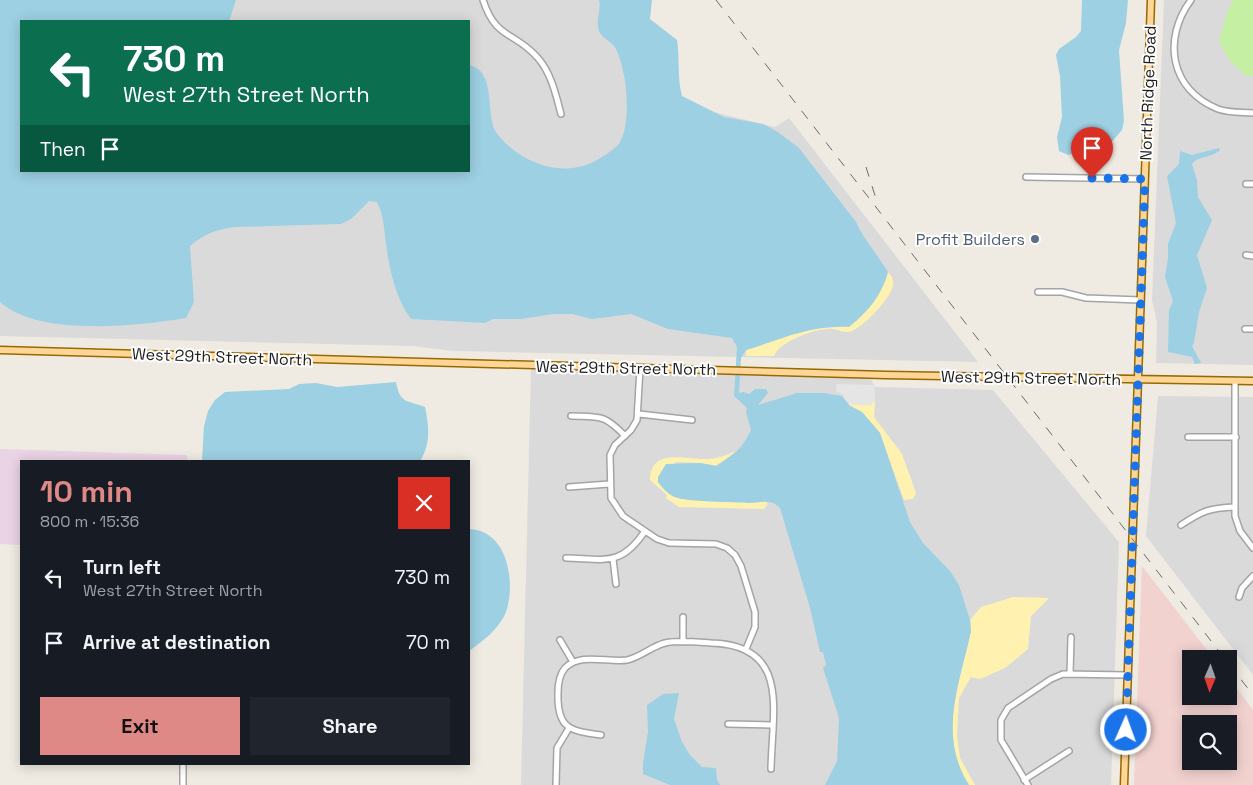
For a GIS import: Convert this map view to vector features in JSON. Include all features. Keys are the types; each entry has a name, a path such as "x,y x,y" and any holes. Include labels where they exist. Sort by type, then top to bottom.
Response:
{"main road":[{"name":"North Ridge Road","path":"1124,785 1151,0"},
{"name":"West 29th Street North","path":"0,350 709,370 1253,381"}],"street":[{"path":"482,0 494,26 538,57 554,87 561,114"},
{"path":"1191,0 1178,21 1174,34 1175,62 1180,75 1197,97 1217,109 1253,113"},
{"path":"1026,176 1145,179"},
{"path":"1246,184 1253,184"},
{"path":"1246,255 1253,256"},
{"path":"1038,292 1140,300"},
{"path":"1245,329 1253,329"},
{"path":"640,368 639,414 634,425 615,445 610,455 609,484 611,498 618,512 644,531 669,543 721,546 735,555 741,566 755,612 755,627 746,649"},
{"path":"1236,381 1235,508 1240,531 1253,548"},
{"path":"639,414 692,420"},
{"path":"571,416 608,419 625,436"},
{"path":"1188,437 1236,437"},
{"path":"569,487 609,484"},
{"path":"1180,525 1202,511 1211,508 1235,508"},
{"path":"566,558 613,559 631,550 644,531"},
{"path":"613,559 616,584"},
{"path":"1240,596 1242,588 1253,576"},
{"path":"683,642 684,618"},
{"path":"1070,674 1071,637"},
{"path":"560,640 574,662"},
{"path":"601,734 579,732 569,728 559,714 558,686 561,674 574,662 585,659 627,660 665,643 728,643 746,649 759,658 770,676 773,694 771,769"},
{"path":"1069,751 1026,782 1003,745 1000,734 1001,720 1013,704 1051,679 1070,674 1127,676"},
{"path":"728,724 772,725"},
{"path":"556,785 557,748 569,728"},
{"path":"183,765 183,785"}],"shaded area":[{"path":"0,0 627,0 677,103 775,127 789,118 978,362 454,351 412,346 0,336"},
{"path":"1164,0 1253,0 1253,365 1156,363 1157,323 1152,300"},
{"path":"531,366 869,375 875,387 993,390 1119,542 1111,785 521,785"},
{"path":"836,384 875,385 875,401 870,405 848,404 842,394 836,391"},
{"path":"1158,396 1253,397 1253,675 1238,656 1238,650 1234,650 1146,536"},
{"path":"0,449 187,455 187,460 20,460 20,545 0,544"},
{"path":"1142,566 1207,650 1182,650 1182,705 1238,705 1238,690 1253,710 1253,785 1134,785"}],"green space":[{"path":"1234,0 1253,0 1253,76 1246,76 1229,60 1219,40 1228,10"}],"sand":[{"path":"888,272 892,277 893,286 887,298 876,312 852,331 818,330 791,341 777,351 774,356 746,356 746,350 809,330 849,326 885,282"},
{"path":"875,401 874,417 902,454 916,493 913,499 904,500 880,433 862,412 848,404 870,405"},
{"path":"733,452 735,454 713,467 701,463 676,462 658,482 674,497 755,502 763,500 768,504 764,509 679,507 666,498 667,495 650,480 656,463 663,459 680,457 710,459"},
{"path":"1013,597 1049,598 1031,616 1028,649 1005,668 980,679 971,677 959,698 957,736 960,758 975,785 969,785 959,766 954,747 953,728 957,690 971,631 970,620 981,607"}],"water":[{"path":"0,0 236,0 229,20 20,20 20,172 470,172 470,65 478,69 487,84 491,115 496,132 513,150 524,157 550,167 574,168 590,164 616,147 623,136 626,124 625,81 619,55 614,46 601,35 598,29 599,0 652,0 650,19 677,40 682,96 724,117 763,124 778,132 799,148 856,222 888,272 878,296 849,327 809,330 746,350 741,358 739,393 749,394 755,389 766,389 768,393 758,405 797,393 823,393 842,396 850,406 862,412 880,433 910,522 923,543 950,571 959,585 970,620 971,631 957,689 953,728 954,747 959,766 969,785 825,785 837,761 839,718 823,668 826,665 823,652 820,652 810,608 780,508 769,502 749,503 681,499 668,493 658,482 658,477 666,464 701,463 717,466 740,448 747,438 751,430 746,412 747,408 734,396 737,347 732,338 668,329 631,314 592,319 572,314 554,314 521,319 493,319 485,323 411,319 401,302 391,274 379,207 377,202 369,201 351,219 341,224 235,227 222,229 200,238 190,246 194,302 186,318 116,326 63,325 17,313 0,302"},
{"path":"1082,0 1128,0 1126,23 1119,50 1124,121 1122,130 1109,145 1068,155 1059,151 1057,137 1062,117 1060,76 1056,55 1059,49 1081,31"},
{"path":"1219,148 1220,150 1217,153 1194,161 1192,164 1197,180 1198,197 1212,220 1197,255 1207,288 1199,312 1192,346 1201,363 1195,364 1192,357 1168,352 1169,310 1173,301 1165,277 1168,244 1176,223 1167,176 1179,164 1180,151 1192,155"},
{"path":"396,382 402,398 425,407 428,435 424,455 421,460 202,460 204,426 208,411 215,400 225,392 289,389 299,384 316,383 337,387"},
{"path":"470,529 482,532 493,538 506,560 509,573 509,600 506,612 499,624 470,650"},
{"path":"679,693 674,719 682,742 690,755 702,767 716,768 717,780 720,785 670,785 643,774 648,732 647,705 663,694"}],"railway":[{"path":"716,0 1218,650"},
{"path":"866,167 878,205"},
{"path":"1238,676 1253,695"}],"place":[{"name":"Profit Builders","path":"1035,239"}],"route":[{"path":"1092,178 1145,179 1126,730"}]}
